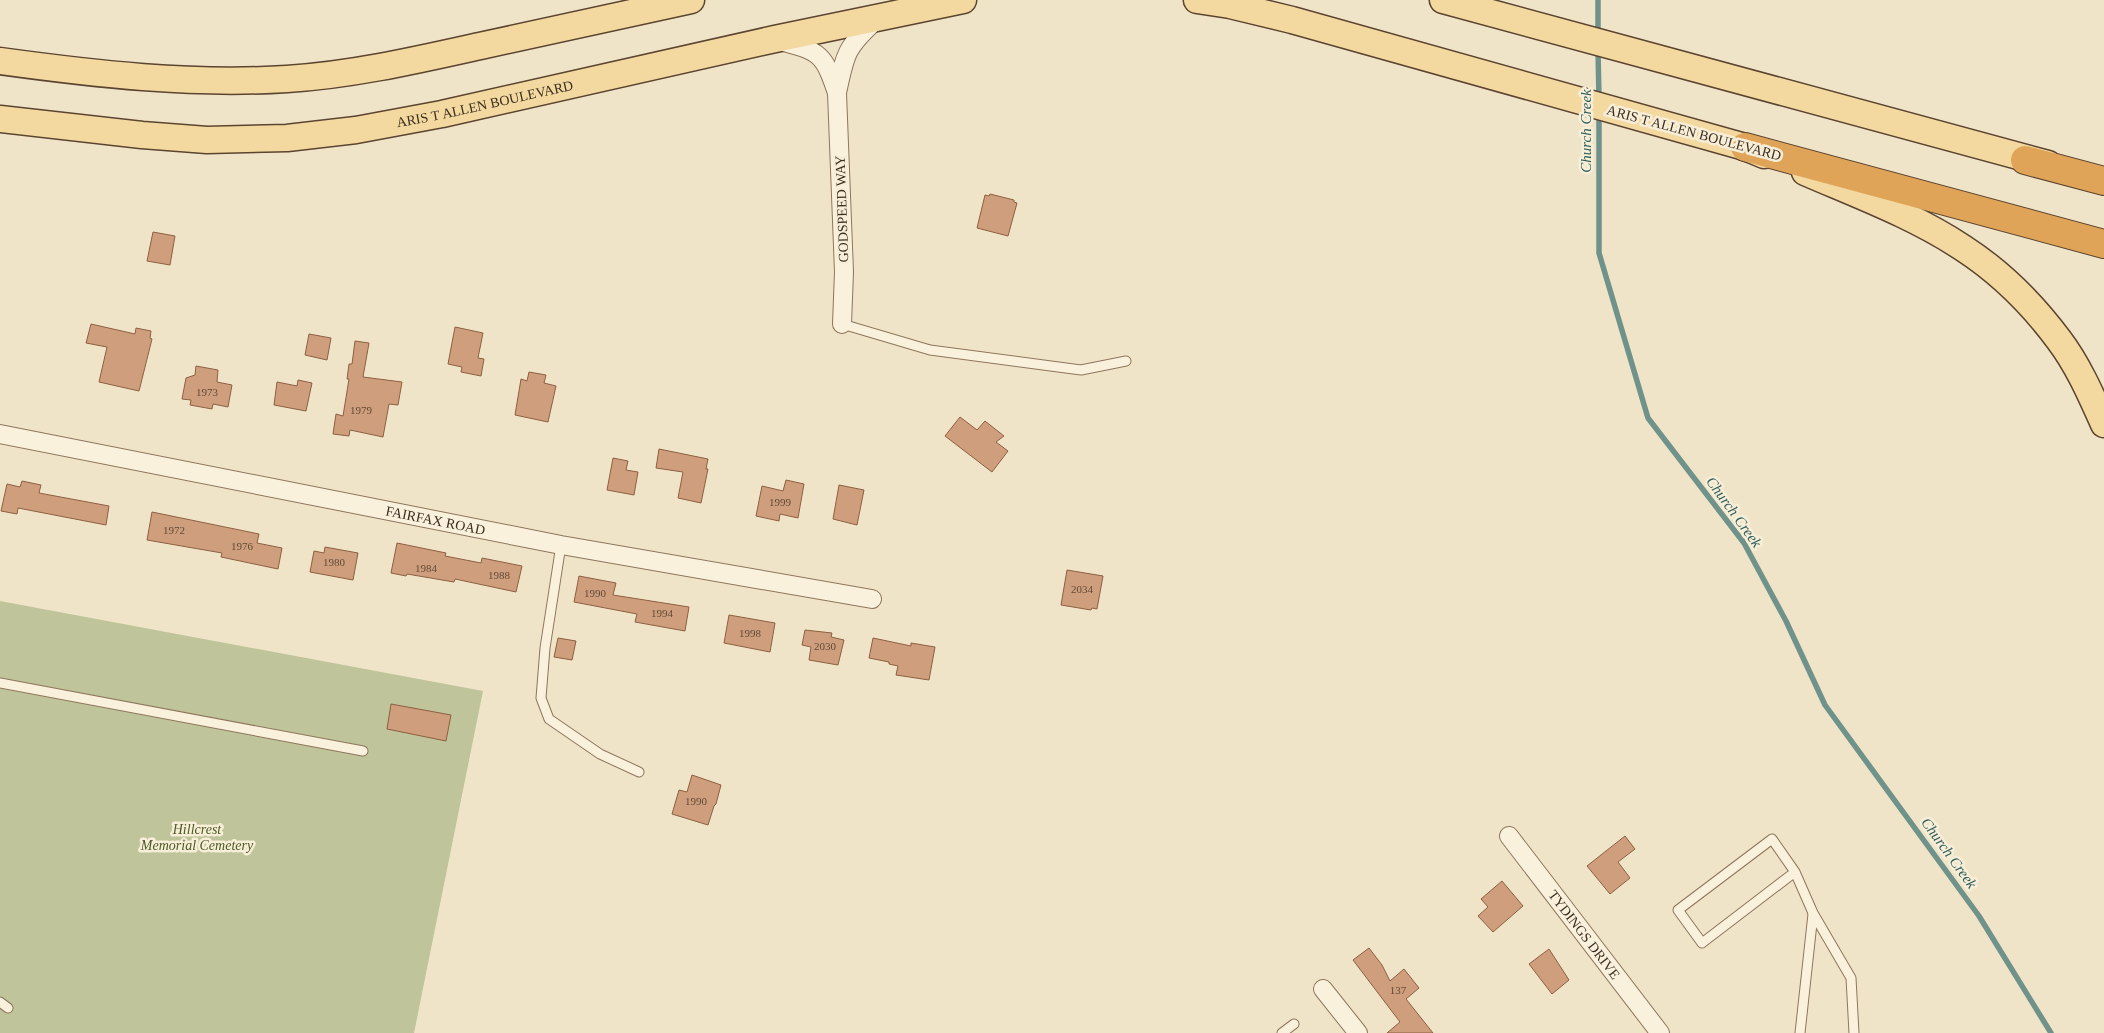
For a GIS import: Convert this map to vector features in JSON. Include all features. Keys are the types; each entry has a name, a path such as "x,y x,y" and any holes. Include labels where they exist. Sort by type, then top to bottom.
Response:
{"highway":[{"name":"ARIS T ALLEN BOULEVARD","path":"1736,144 2104,244"},
{"path":"2025,160 2104,181"}],"main road":[{"path":"0,61 65,70 146,77 213,81 287,79 352,72 428,58 691,0"},
{"name":"ARIS T ALLEN BOULEVARD","path":"0,119 142,135 208,140 288,138 356,130 442,114 774,39 963,0"},
{"name":"ARIS T ALLEN BOULEVARD","path":"1197,0 1230,5 1292,20 1736,144"},
{"path":"1443,0 2025,160 2104,176"},
{"path":"1736,144 1874,202 1922,225 1963,248 1998,274 2032,308 2060,341 2085,384 2104,424"}],"street":[{"name":"GODSPEED WAY","path":"842,324 844,272 837,93 849,48 879,18"},
{"name":"GODSPEED WAY","path":"774,39 806,48 821,57 827,65 837,93"},
{"name":"FAIRFAX ROAD","path":"0,434 561,545 872,599"},
{"name":"TYDINGS DRIVE","path":"1509,836 1660,1033"},
{"path":"1323,989 1358,1033"}],"lane":[{"path":"842,324 939,351 1081,370 1126,362"},
{"path":"561,545 545,648 541,698 550,719 600,754 638,772"},
{"path":"0,683 363,751"},
{"path":"1795,872 1702,943 1678,910 1772,840 1795,872 1813,913 1851,978 1854,1033"},
{"path":"1800,1033 1813,913"},
{"path":"0,1002 8,1008"},
{"path":"1282,1033 1294,1024"}],"green space":[{"name":"Hillcrest Memorial Cemetery","path":"0,601 483,691 414,1033 0,1033"}],"building":[{"path":"990,194 1014,200 1017,203 1008,236 977,228 985,195 989,196"},
{"path":"153,232 175,236 170,265 147,261"},
{"path":"91,324 135,334 136,328 151,331 150,338 152,339 139,391 99,382 107,347 86,343"},
{"path":"455,327 483,333 478,358 484,359 481,376 461,372 462,367 448,364"},
{"path":"309,334 331,338 327,360 305,355"},
{"path":"355,341 369,343 363,377 402,382 398,405 389,404 383,437 350,430 349,436 333,434 336,414 343,416 349,379 347,379 349,364 352,364"},
{"path":"196,366 218,370 217,382 232,385 228,407 213,404 212,409 190,405 191,400 182,399 186,378 195,375"},
{"path":"529,372 546,375 544,383 556,386 548,422 515,415 521,379 527,381"},
{"path":"298,380 312,383 306,411 274,405 277,382 297,386"},
{"path":"960,417 977,430 985,421 1004,436 996,442 1008,451 992,472 945,436"},
{"path":"659,449 708,459 706,469 708,469 701,503 678,498 683,472 656,468"},
{"path":"613,458 628,461 626,470 638,472 634,495 607,490"},
{"path":"786,480 804,484 798,518 780,514 779,521 756,516 762,486 783,491"},
{"path":"22,481 41,485 39,493 109,506 106,525 18,508 17,514 1,511 7,484 20,487"},
{"path":"839,485 864,490 857,525 833,519"},
{"path":"152,512 259,534 257,543 282,548 278,569 221,557 222,553 147,540"},
{"path":"397,543 446,553 445,556 481,563 482,558 522,566 516,592 455,579 454,582 391,573"},
{"path":"325,547 358,553 353,580 310,572 314,551 324,553"},
{"path":"1067,570 1103,576 1097,609 1092,608 1091,610 1061,605"},
{"path":"579,576 616,583 613,595 689,607 685,631 635,622 637,614 574,602"},
{"path":"729,615 775,623 770,652 724,643"},
{"path":"805,630 832,633 831,637 844,640 838,665 809,660 811,647 802,645"},
{"path":"558,638 576,641 572,660 554,657"},
{"path":"873,638 911,646 911,643 935,647 929,680 896,675 898,666 869,658"},
{"path":"391,704 451,715 446,741 387,729"},
{"path":"692,775 721,785 708,825 672,814 679,790 687,792"},
{"path":"1625,836 1635,849 1618,862 1630,878 1610,894 1587,866"},
{"path":"1502,881 1523,906 1493,932 1478,916 1488,907 1481,899"},
{"path":"1369,948 1382,965 1390,981 1404,969 1419,988 1406,999 1433,1033 1387,1033 1400,1022 1353,960"},
{"path":"1549,949 1569,980 1552,994 1529,964"}],"waterway":[{"name":"Church Creek","path":"1598,0 1598,35"},
{"name":"Church Creek","path":"1598,50 1599,98"},
{"name":"Church Creek","path":"1599,112 1599,253 1648,418 1744,543 1786,621 1825,705 1979,916 2051,1033"}]}
